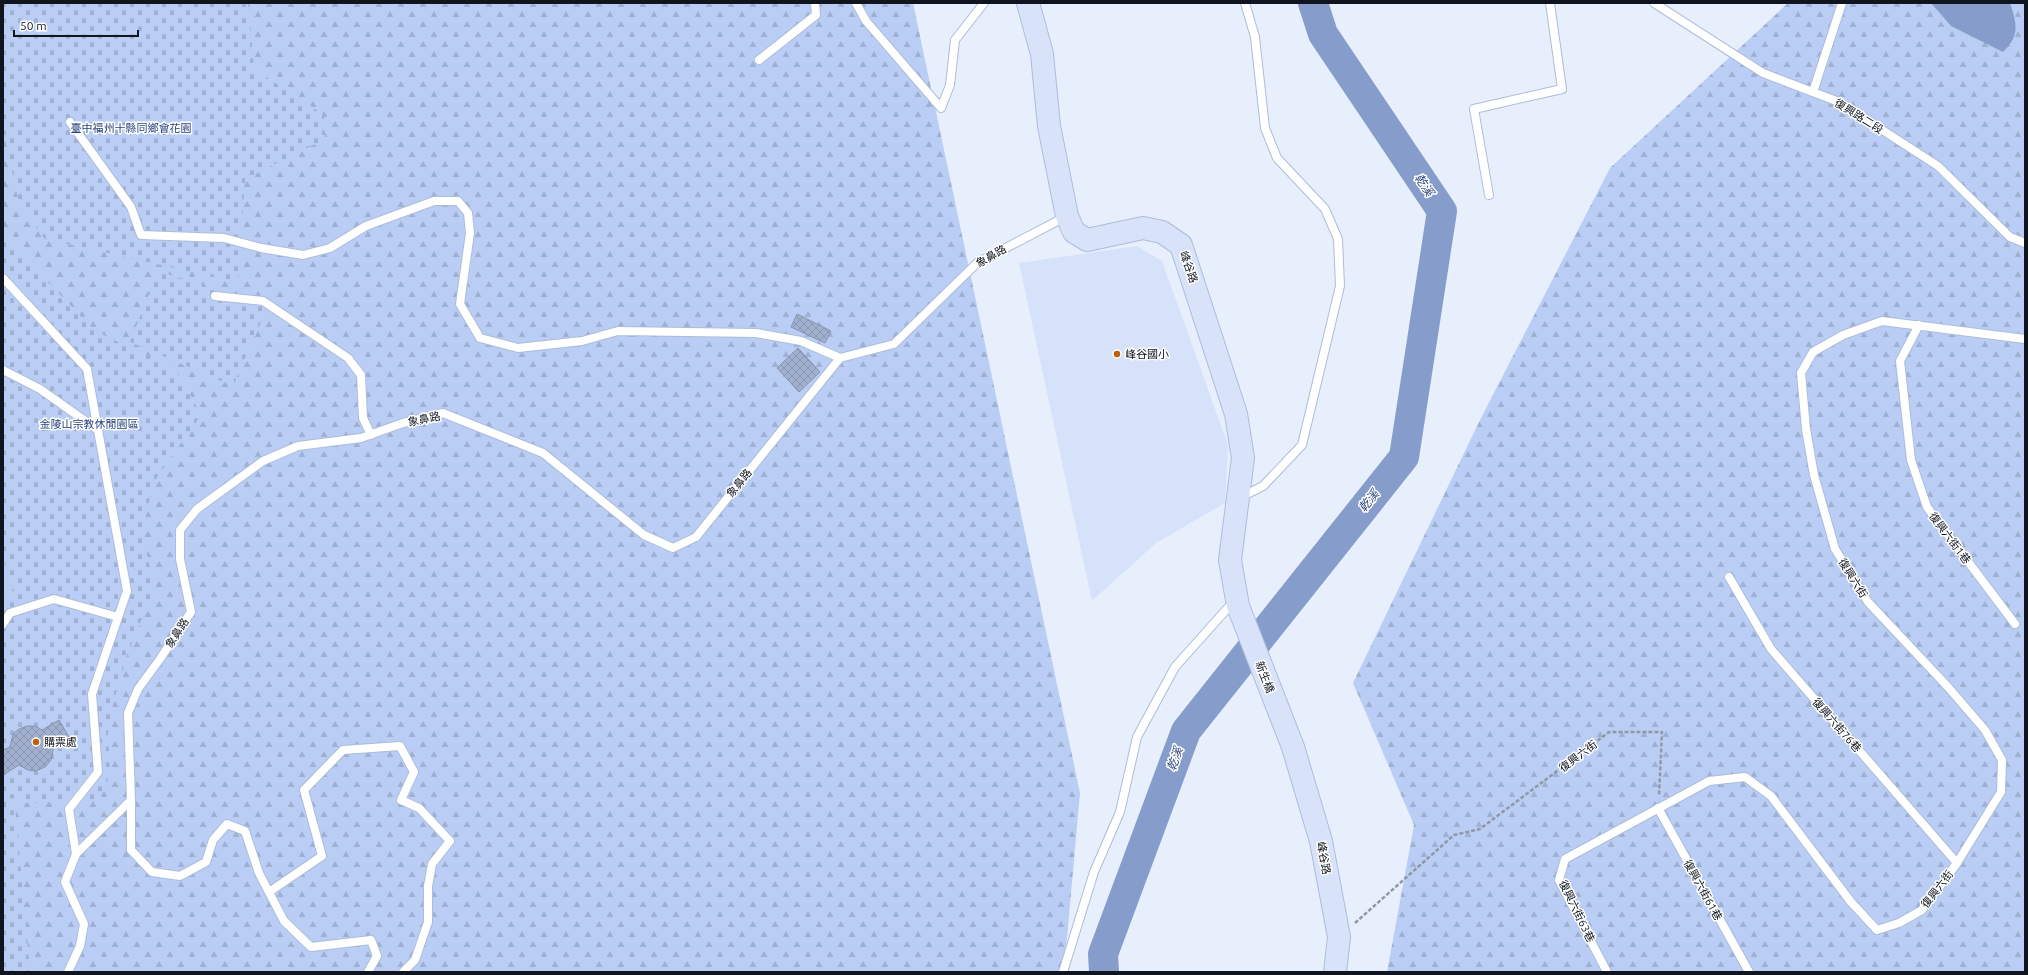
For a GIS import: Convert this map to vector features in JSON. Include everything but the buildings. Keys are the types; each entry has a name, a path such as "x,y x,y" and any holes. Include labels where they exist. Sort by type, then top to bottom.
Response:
{"street":[{"name":"峰谷路","path":"1028,3 1042,54 1049,126 1067,216 1074,232 1087,240 1143,228 1162,232 1181,245 1236,414 1243,458 1230,560 1238,602"},
{"name":"新生橋","path":"1238,602 1293,747"},
{"name":"峰谷路","path":"1293,747 1321,841 1339,937 1335,972"}],"lane":[{"path":"758,60 816,15 815,3"},
{"path":"856,3 866,21 942,108 950,84 955,40 984,3"},
{"path":"1238,498 1264,486 1302,446 1340,286 1338,239 1325,209 1277,158 1265,128 1256,37 1245,3"},
{"path":"1490,195 1474,109 1562,89 1550,3"},
{"name":"復興路二段","path":"1654,3 1763,73 1839,102 1938,166 2010,237 2025,243"},
{"path":"1814,92 1842,3"},
{"path":"70,122 131,207 141,235 224,238 261,248 303,255 330,248 366,226 434,201 458,201 468,213 470,233 460,304 480,338 518,348 582,341 618,331 756,333 801,341 840,358"},
{"name":"象鼻路","path":"269,892 259,873 245,831 227,824 213,840 206,862 180,876 152,872 131,850 128,713 138,689 191,612 180,559 180,530 197,509 263,461 298,446 361,438 403,423 443,413 543,453 644,535 673,548 696,537 840,358 894,344 977,263 1067,216"},
{"path":"3,278 88,369 127,591 92,694 98,772 69,809 76,854"},
{"path":"215,296 263,301 348,358 361,375 363,418 371,435"},
{"name":"復興六街","path":"1658,808 1709,781 1745,777 1771,796 1851,902 1877,930 1899,924 1922,910 1957,863 2001,792 2002,760 1985,730 1948,687 1868,602 1835,549 1814,475 1806,430 1801,373 1813,352 1843,335 1882,321 2025,339"},
{"name":"復興六街1巷","path":"1919,325 1900,361 1911,460 1927,507 2015,624"},
{"path":"3,370 40,389 98,430"},
{"name":"復興六街76巷","path":"1729,577 1770,649 1957,863"},
{"path":"3,624 10,613 54,599 118,617"},
{"path":"1063,972 1094,872 1120,812 1137,737 1175,667 1238,602"},
{"path":"368,972 377,956 371,940 311,947 284,921 269,892 322,856 304,790 343,750 400,746 414,772 401,800 419,808 450,841 432,864 428,886 428,922 415,960 403,972"},
{"path":"68,972 80,946 84,924 65,882 76,854 131,800"},
{"name":"復興六街63巷","path":"1607,972 1559,880 1564,859 1658,808"},
{"name":"復興六街61巷","path":"1658,808 1749,972"}],"path":[{"name":"復興六街","path":"1339,937 1454,835 1480,829 1610,732 1662,732 1658,808"}],"shaded area":[{"path":"1931,3 2010,3 2016,29 2015,35 2003,52 1951,26"},
{"name":"峰谷國小","path":"1137,246 1162,261 1228,445 1225,503 1156,543 1092,601 1019,263"}],"green space":[{"path":"3,3 913,3 1080,793 1064,972 3,972"},
{"name":"臺中福州十縣同鄉會花園","path":"3,3 247,3 249,8 254,69 324,115 325,139 245,179 238,282 45,239 19,203 3,129"},
{"path":"1788,3 2025,3 2025,972 1387,972 1414,825 1353,683 1481,418 1610,168"},
{"name":"金陵山宗教休閒園區","path":"3,235 95,331 176,369 201,415 153,483 143,534 154,589 127,655 114,700 108,733 110,775 97,800 28,803 3,796"},
{"path":"158,271 268,306 233,386 130,342"},
{"path":"3,559 14,588 3,602"},
{"path":"3,803 15,806 30,972 3,972"}],"waterway":[{"name":"乾溪","path":"1104,972 1103,954 1186,731 1404,457 1442,211 1323,34 1313,3"}],"place":[{"name":"峰谷國小","path":"1117,354"},
{"name":"購票處","path":"36,742"}]}
